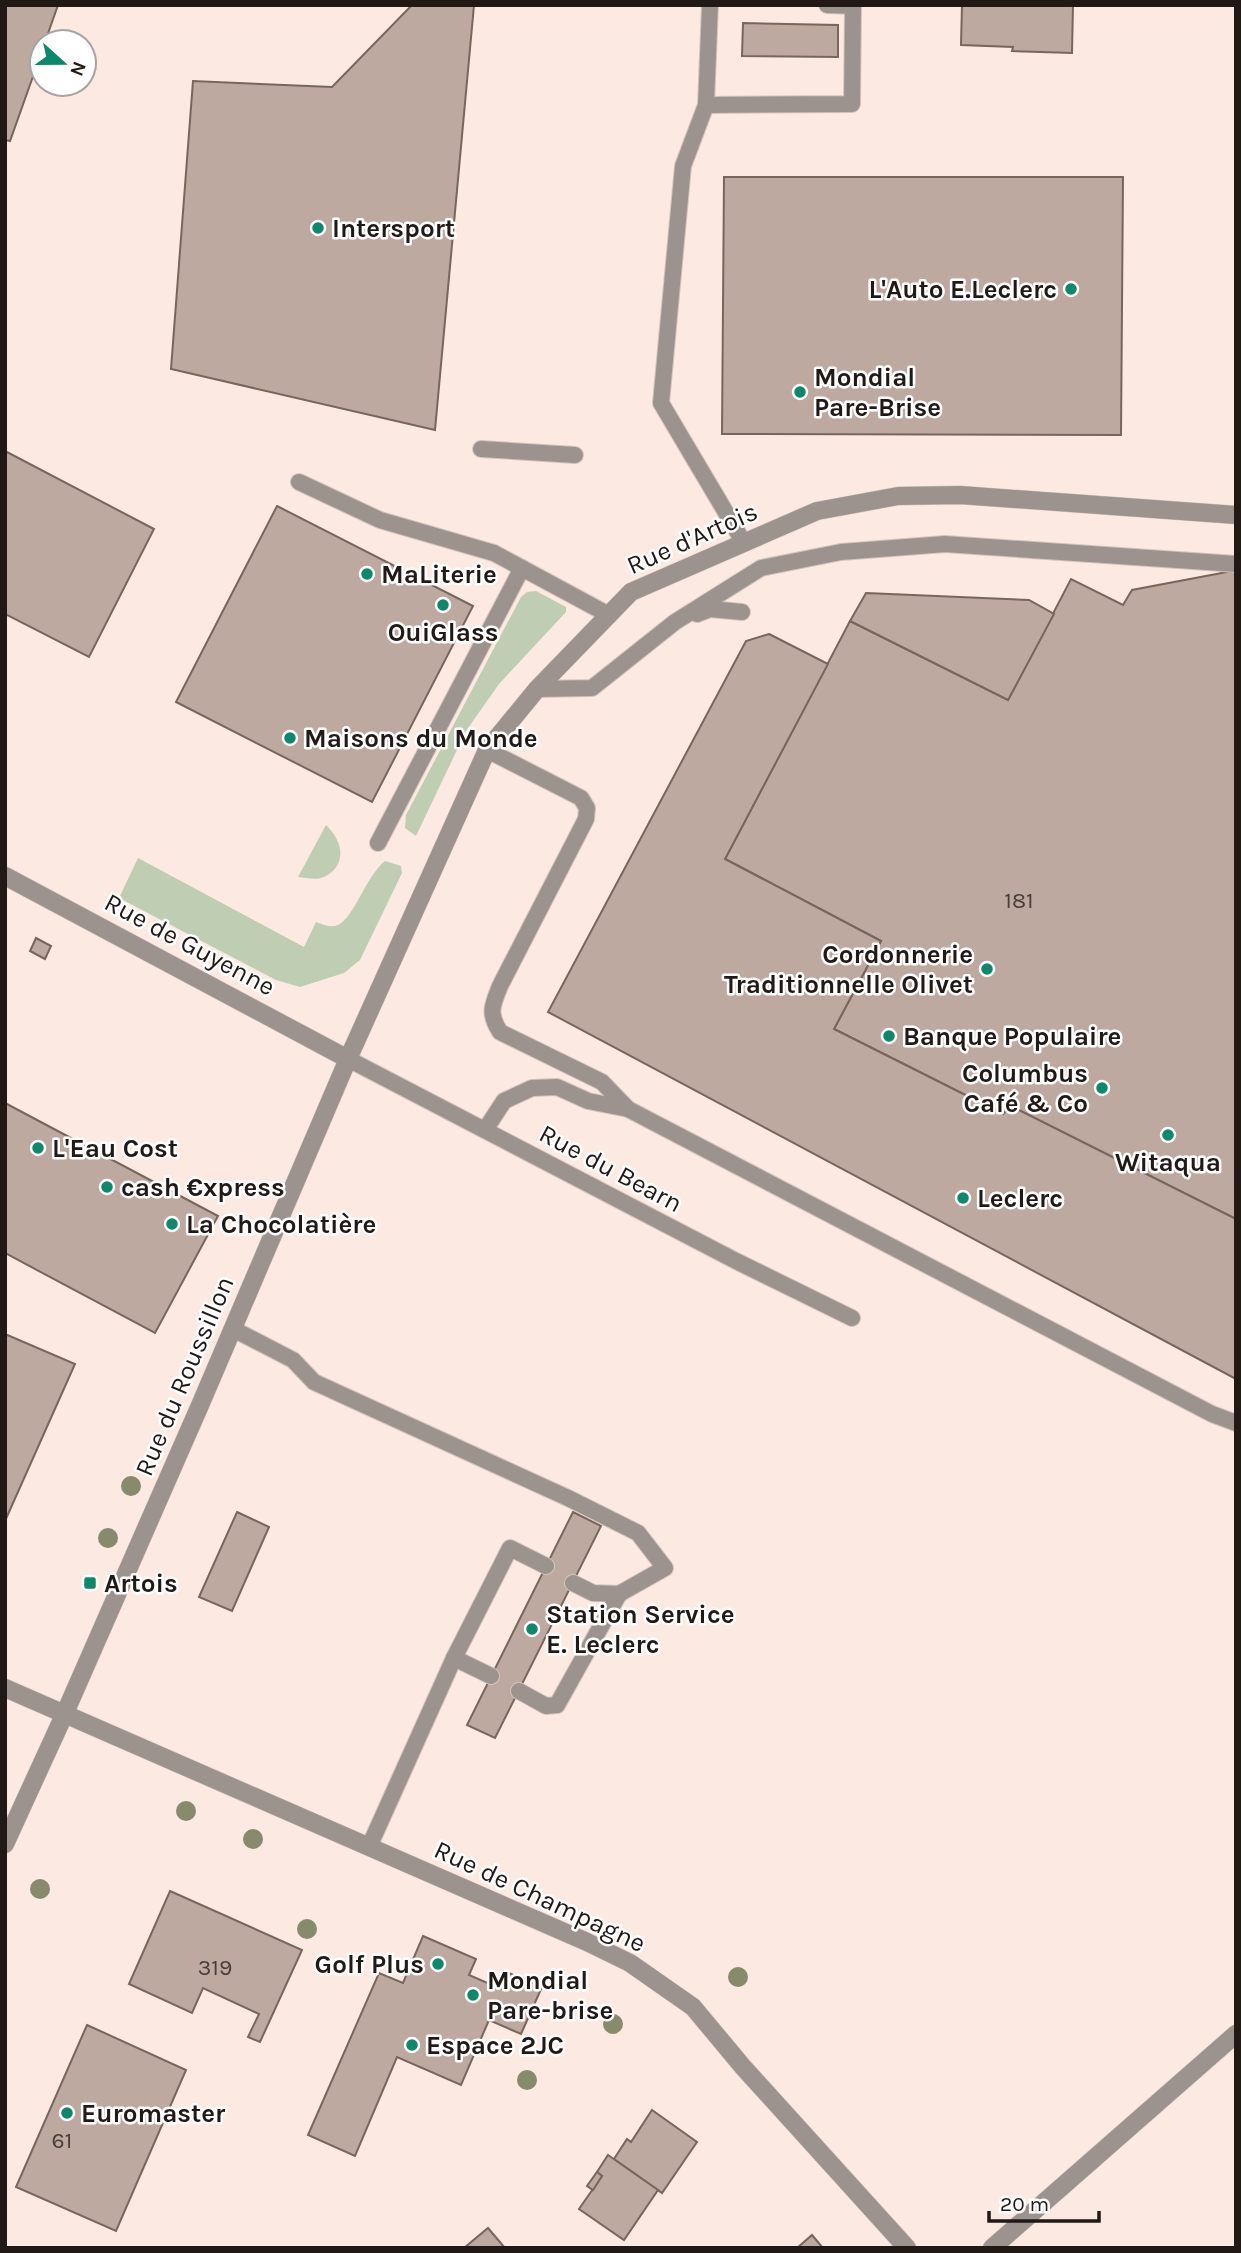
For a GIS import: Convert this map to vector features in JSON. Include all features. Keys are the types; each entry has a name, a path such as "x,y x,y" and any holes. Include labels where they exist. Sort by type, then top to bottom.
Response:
{"street":[{"name":"Rue d'Artois","path":"348,1059 487,750 537,689 631,592 817,511 898,496 960,495 1236,515"},
{"name":"Rue de Guyenne","path":"5,876 348,1059"},
{"name":"Rue du Roussillon","path":"5,1844 233,1329 348,1059"},
{"name":"Rue de Champagne","path":"5,1688 630,1963 693,2007 743,2067 907,2248"},
{"path":"992,2248 1236,2034"}],"lane":[{"path":"710,5 706,105 683,166 661,403 744,542"},
{"path":"706,105 852,104 853,6 827,5"},
{"path":"481,449 575,455"},
{"path":"299,482 380,520 494,553 609,615"},
{"path":"537,689 592,688 675,622 761,568 841,552 945,544 1236,564"},
{"path":"378,843 522,568"},
{"path":"675,622 710,609 742,612"},
{"path":"487,750 581,798 587,808 586,820 500,986 492,1004 492,1018 500,1032 602,1082 628,1109"},
{"name":"Rue du Bearn","path":"348,1059 736,1261 852,1318"},
{"path":"485,1130 504,1101 532,1088 558,1087 588,1101 628,1109 1212,1414 1236,1423"},
{"path":"233,1329 293,1360 314,1382 568,1498 638,1533 665,1568 619,1594 557,1704 546,1706 519,1691"},
{"path":"369,1847 454,1658 510,1548 546,1566"},
{"path":"573,1583 593,1593 619,1594"},
{"path":"454,1658 491,1676"}],"green space":[{"path":"536,591 566,607 566,612 499,684 466,731 416,836 405,828 406,815 521,597 527,592"},
{"path":"326,825 339,844 338,865 323,878 298,877"},
{"path":"138,858 304,947 316,922 333,926 344,921 372,876 385,861 401,866 402,873 360,960 344,973 300,987 276,980 119,898"}],"building":[{"path":"5,5 58,5 50,28 28,28 28,90 10,141 5,140"},
{"name":"Intersport","path":"412,5 474,5 435,430 171,369 193,81 332,87"},
{"path":"962,5 1073,5 1072,53 1012,51 1013,47 961,45"},
{"path":"743,23 838,25 838,57 742,56"},
{"path":"724,177 1123,177 1121,435 722,434"},
{"path":"5,451 154,529 89,657 5,614"},
{"path":"277,506 473,606 372,802 176,702"},
{"path":"1232,571 1236,573 1236,1219 1011,1106 1003,1114 834,1029 881,941 725,859 850,621 1008,700 1071,579 1123,605 1132,590"},
{"path":"866,593 1029,600 1054,614 1008,700 850,621"},
{"path":"769,634 828,664 725,859 881,941 834,1029 1003,1114 1011,1106 1236,1219 1236,1379 548,1012 746,641"},
{"path":"36,938 51,946 45,959 30,951"},
{"path":"5,1103 218,1216 155,1333 5,1253"},
{"path":"5,1334 75,1364 5,1521"},
{"path":"237,1512 269,1527 232,1611 199,1597"},
{"name":"Station Service E. Leclerc","path":"573,1512 601,1526 495,1738 467,1725"},
{"path":"170,1891 302,1950 260,2042 248,2037 259,2014 203,1988 192,2013 129,1984"},
{"name":"Espace 2JC","path":"423,1936 476,1959 469,1975 501,1989 509,1973 542,1987 521,2034 489,2020 461,2085 397,2057 355,2156 308,2135 379,1973 403,1983"},
{"path":"87,2025 186,2070 116,2231 16,2187"},
{"path":"652,2110 697,2142 662,2193 614,2159 627,2139 631,2142"},
{"path":"608,2155 658,2190 624,2240 579,2209 602,2176 597,2172"},
{"path":"597,2172 602,2176 593,2190 587,2186"},
{"path":"488,2228 505,2248 464,2248"},
{"path":"812,2235 823,2248 797,2248"}],"place":[{"name":"Intersport","path":"318,228"},
{"name":"L'Auto E.Leclerc","path":"1071,289"},
{"name":"Mondial Pare-Brise","path":"800,392"},
{"name":"MaLiterie","path":"367,574"},
{"name":"OuiGlass","path":"443,605"},
{"name":"Maisons du Monde","path":"290,738"},
{"name":"Cordonnerie Traditionnelle Olivet","path":"987,969"},
{"name":"Banque Populaire","path":"889,1036"},
{"name":"Columbus Café & Co","path":"1102,1088"},
{"name":"Witaqua","path":"1168,1135"},
{"name":"L'Eau Cost","path":"38,1148"},
{"name":"cash €xpress","path":"107,1187"},
{"name":"Leclerc","path":"963,1198"},
{"name":"La Chocolatière","path":"172,1224"},
{"name":"Artois","path":"90,1583"},
{"name":"Station Service E. Leclerc","path":"532,1629"},
{"name":"Golf Plus","path":"438,1964"},
{"name":"Mondial Pare-brise","path":"473,1995"},
{"name":"Espace 2JC","path":"412,2045"},
{"name":"Euromaster","path":"67,2113"}]}
